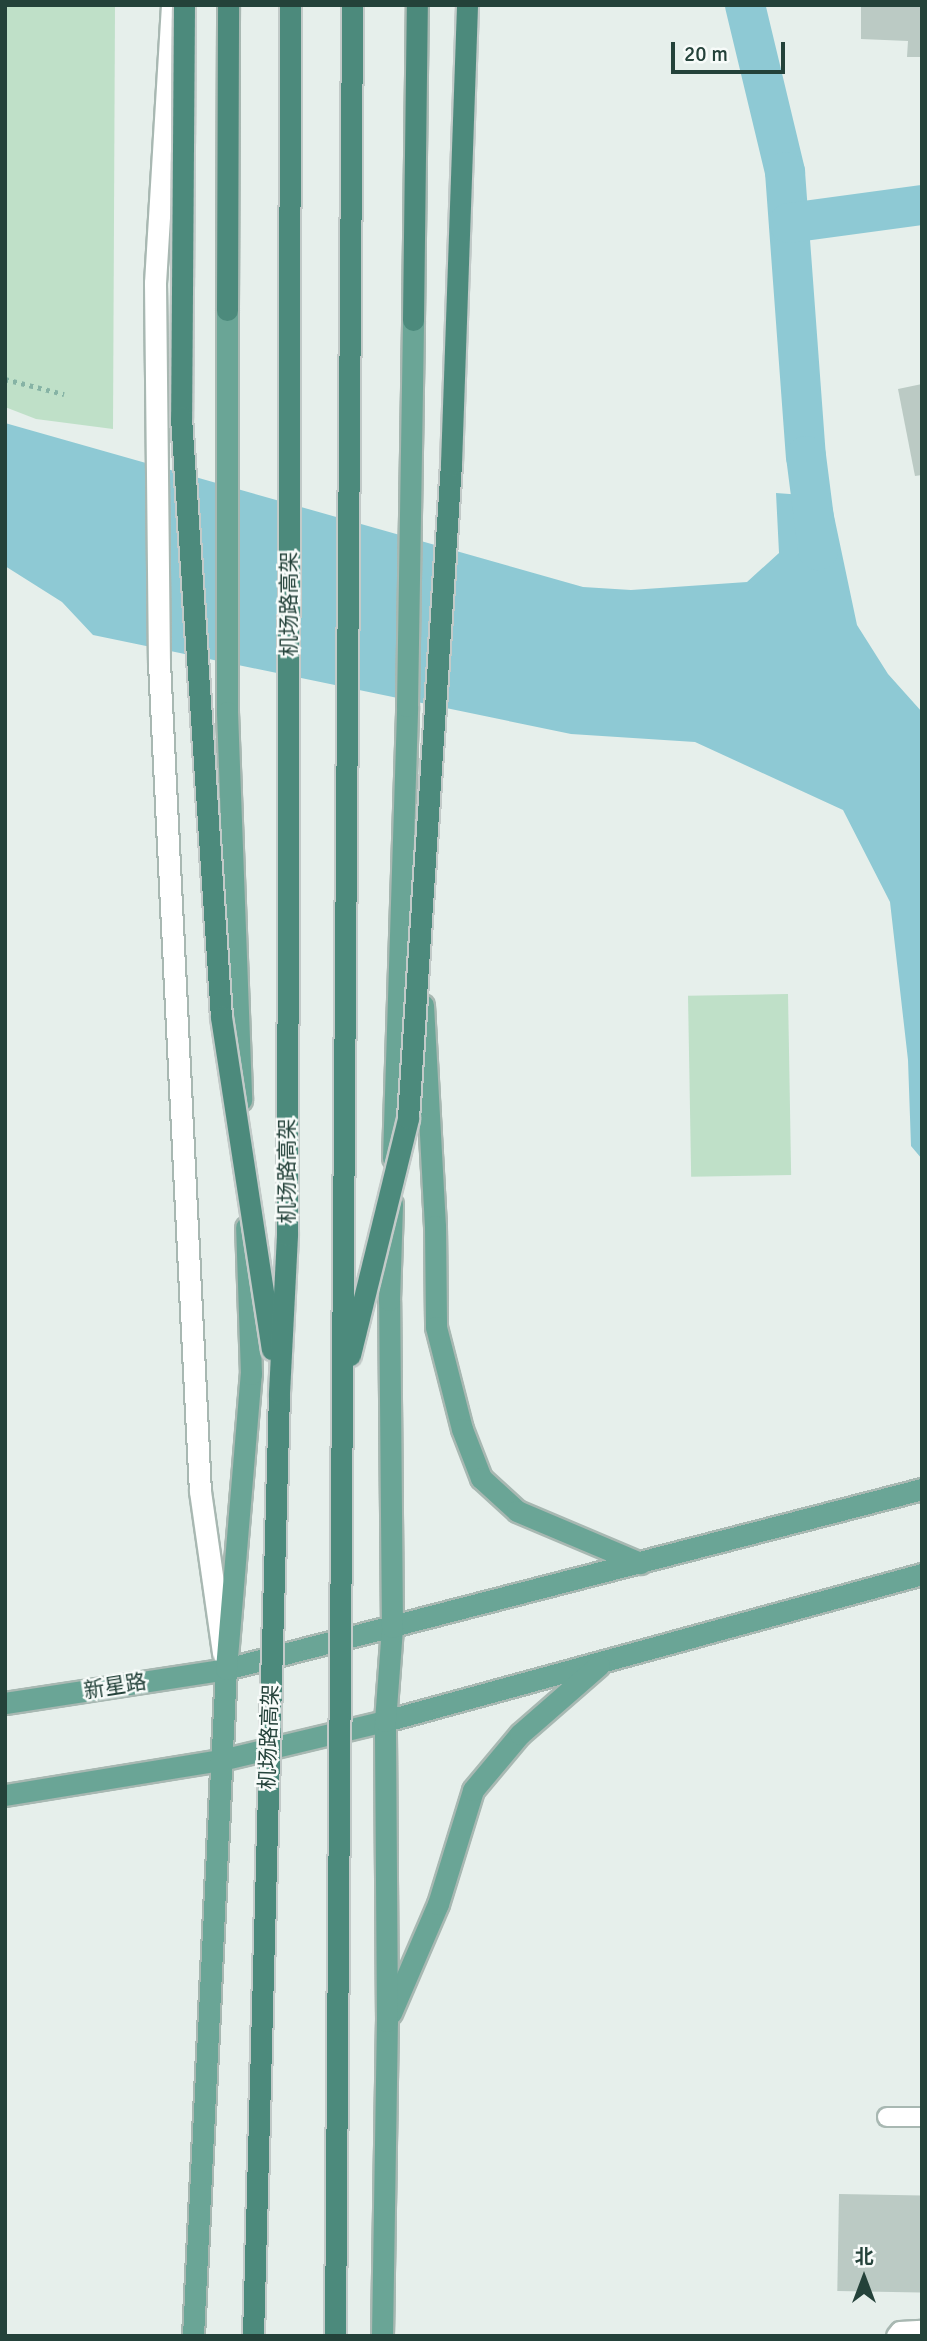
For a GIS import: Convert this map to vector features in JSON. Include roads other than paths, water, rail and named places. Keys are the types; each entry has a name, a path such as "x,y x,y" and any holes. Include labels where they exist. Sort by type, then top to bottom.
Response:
{"highway":[{"path":"184,5 181,417 221,1017 279,1393"},
{"path":"227,310 228,5"},
{"name":"机场路高架","path":"253,2336 279,1393 287,1235 290,5"},
{"path":"335,2336 352,5"},
{"path":"413,320 417,5"},
{"path":"341,1391 408,1118 451,464 467,5"}],"main road":[{"path":"172,5 155,283 159,663 200,1491 226,1669"},
{"path":"193,2336 226,1669 251,1374 227,712 227,310"},
{"path":"382,2336 387,2021 386,1721 392,1627 389,1300 407,706 413,320"},
{"path":"407,706 435,1226 436,1327 462,1429 481,1478 517,1511 640,1563"},
{"name":"新星路","path":"5,1703 226,1669 922,1489"},
{"path":"5,1795 221,1760 386,1721 922,1574"},
{"path":"387,2021 438,1904 473,1790 520,1734 604,1661"}],"lane":[{"path":"887,2117 922,2117"},
{"path":"896,2336 900,2331 922,2330"}],"water":[{"path":"5,423 583,587 631,590 747,582 779,553 776,493 830,497 857,625 888,674 922,712 922,1159 911,1146 908,1060 890,902 843,810 695,742 571,734 93,635 62,602 5,566"}],"waterway":[{"path":"745,5 785,172 806,456 818,550"},
{"path":"789,223 922,205"}]}
